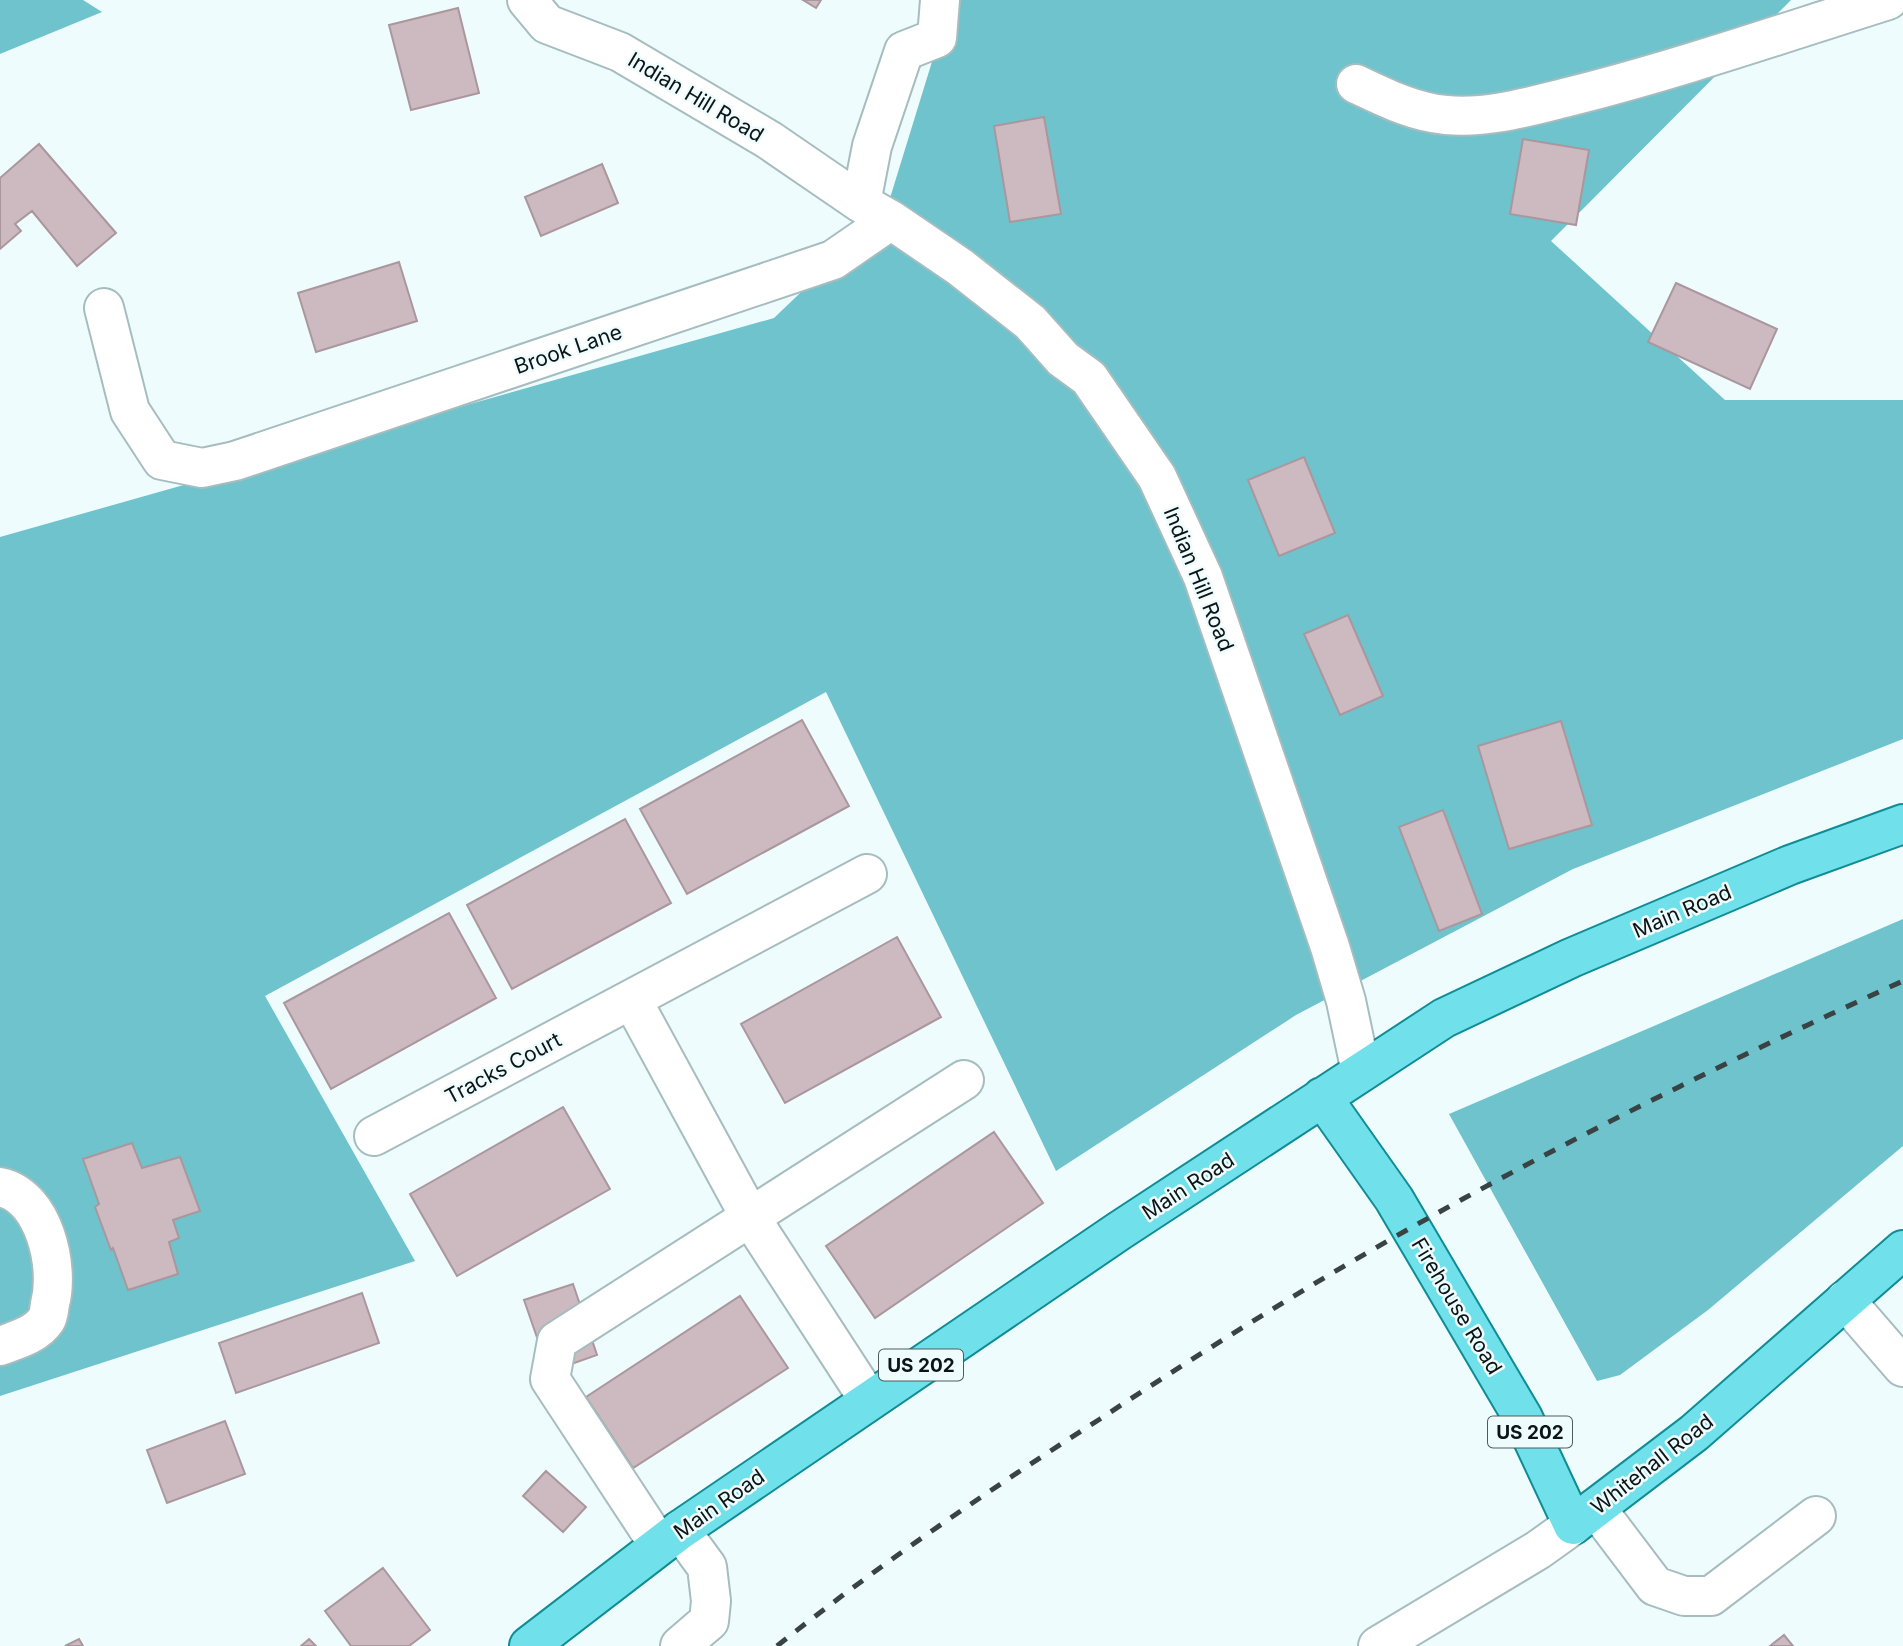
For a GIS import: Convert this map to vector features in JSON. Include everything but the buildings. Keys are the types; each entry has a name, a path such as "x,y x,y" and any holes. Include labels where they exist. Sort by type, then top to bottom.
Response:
{"main road":[{"name":"Main Road","path":"529,1646 670,1537 869,1400 1444,1018 1571,958 1790,865 1903,824"},
{"name":"Firehouse Road","path":"1322,1097 1394,1199 1584,1516"},
{"name":"Whitehall Road","path":"1584,1516 1694,1433 1903,1250"}],"street":[{"name":"Indian Hill Road","path":"527,0 547,24 621,52 769,140 960,267 1030,322 1063,359 1089,378 1157,477 1203,577 1330,947 1346,1001 1361,1072"},
{"path":"876,211 872,146 904,51 937,38 940,0"},
{"path":"1356,84 1401,105 1424,112 1448,115 1497,114 1630,81 1888,0"},
{"name":"Brook Lane","path":"104,308 130,411 162,460 202,468 235,461 833,260 876,211"},
{"name":"Tracks Court","path":"374,1136 867,874"},
{"path":"632,1000 750,1217 869,1400"},
{"path":"680,1646 709,1621 711,1601 707,1567 670,1537 550,1379 557,1341 964,1080"},
{"path":"0,1188 12,1190 27,1201 44,1230 52,1257 53,1292 47,1320 28,1336 0,1346"},
{"path":"1845,1300 1903,1367"},
{"path":"1584,1516 1655,1586 1684,1596 1711,1596 1816,1516"},
{"name":"Whitehall Road","path":"1378,1646 1538,1550 1584,1516"}],"shaded area":[{"path":"0,0 83,0 102,12 0,54"},
{"path":"951,0 1791,0 1551,241 1725,400 1903,400 1903,739 1573,869 1296,1015 1056,1171 826,692 265,996 415,1261 0,1396 0,537 774,318 886,211"},
{"path":"1903,919 1903,1146 1708,1310 1620,1375 1597,1381 1449,1114"}],"railway":[{"path":"777,1646 855,1586 976,1500 1187,1362 1334,1272 1473,1193 1615,1119 1758,1048 1903,981"}]}
